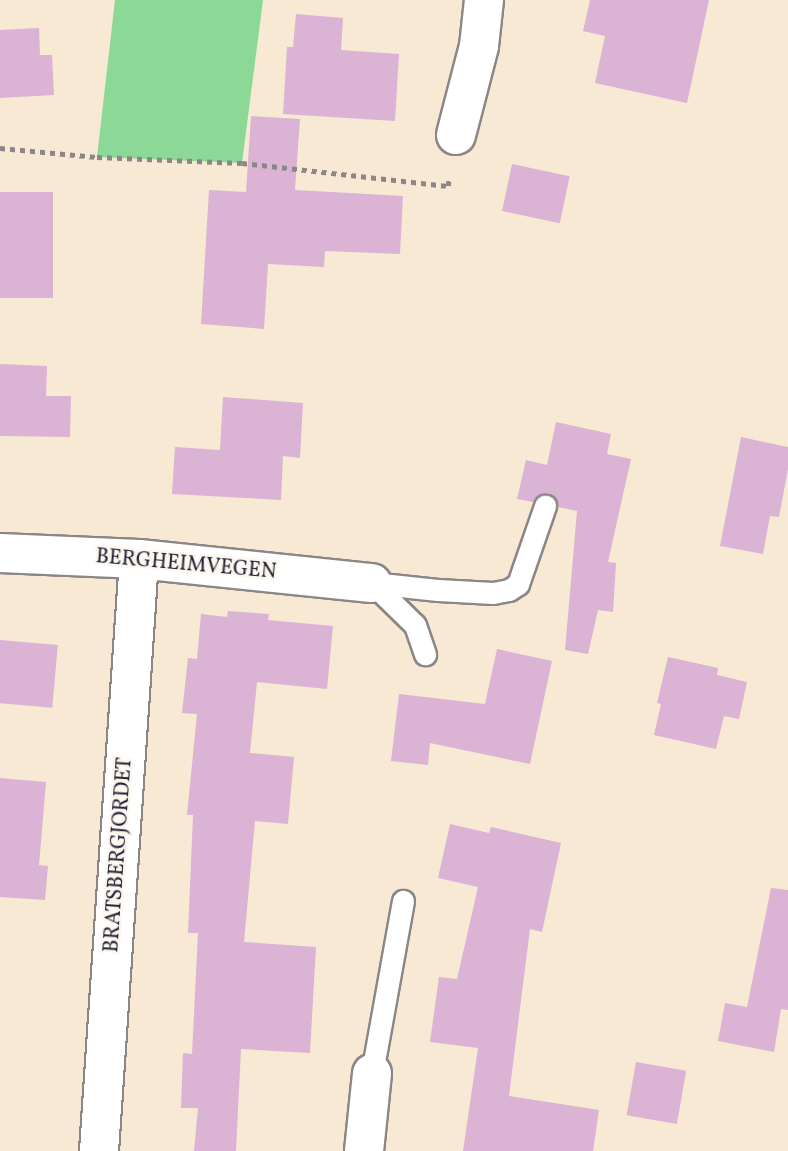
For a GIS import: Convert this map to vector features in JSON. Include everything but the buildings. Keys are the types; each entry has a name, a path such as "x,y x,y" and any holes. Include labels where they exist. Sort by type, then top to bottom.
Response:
{"street":[{"path":"456,135 479,46 484,0"},
{"name":"BERGHEIMVEGEN","path":"0,552 139,558 372,583"},
{"name":"BRATSBERGJORDET","path":"99,1151 139,558"},
{"path":"364,1151 372,1073"}],"lane":[{"path":"372,583 480,592 509,590 519,584 545,506"},
{"path":"372,583 415,625 425,654"},
{"path":"372,1073 403,901"}],"path":[{"path":"0,148 97,157 242,163 448,186 456,135"}],"green space":[{"path":"115,0 263,0 242,163 97,157"}]}
